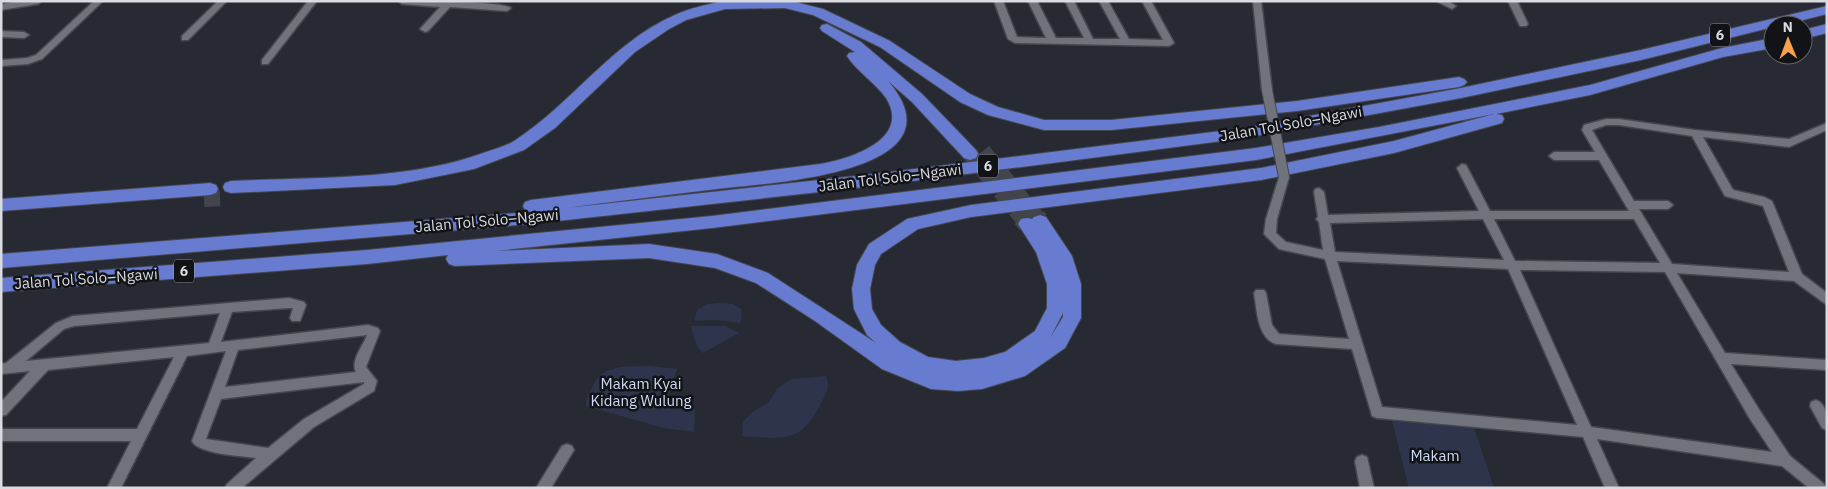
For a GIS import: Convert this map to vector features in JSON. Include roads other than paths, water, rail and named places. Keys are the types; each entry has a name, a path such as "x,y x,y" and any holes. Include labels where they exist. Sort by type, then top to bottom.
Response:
{"highway":[{"path":"853,29 937,102 976,152 856,45 822,25 786,13 738,10 695,19 656,39 635,54 571,118 543,140 512,158 468,174 419,185 229,193 394,179 468,165 518,146 549,124 630,49 664,26 705,9 724,5 754,3 785,4 818,12 885,44 965,98 993,111 1044,125 1111,125 1297,106 1613,60"},
{"name":"Jalan Tol Solo–Ngawi","path":"1,261 357,233 707,199 1236,134 1356,114 1613,60 1827,10"},
{"path":"1813,32 1827,28"},
{"path":"357,233 573,200 820,170 859,161 881,149 891,138 898,123 896,104 887,90 832,31"},
{"name":"Jalan Tol Solo–Ngawi","path":"1,285 367,257 741,218 1256,154 1379,132 1590,90 1722,54 1763,45"},
{"path":"367,257 457,259 649,252 717,260 762,278 822,316 889,363 931,381 958,383 982,381 1018,370 1058,343 1072,318 1072,284 1063,256 1033,223 1056,284 1056,308 1042,336 1011,358 984,366 956,369 926,365 893,348 874,330 863,309 861,289 866,265 875,249 913,224 971,211 1270,172 1394,147 1590,90"},
{"path":"1,205 207,194 1,213"}],"street":[{"path":"1,7 38,1"},
{"path":"1,63 28,61 39,57 99,1"},
{"path":"185,38 223,1"},
{"path":"265,62 313,1"},
{"path":"402,1 446,6 474,3 507,8"},
{"path":"998,1 1014,40 1169,42 1146,1"},
{"path":"1032,1 1052,40"},
{"path":"1069,1 1090,41"},
{"path":"1103,1 1126,42"},
{"path":"1257,1 1267,90 1284,177 1279,198 1269,222 1270,234 1283,246 1330,256 1512,265 1668,268 1796,276"},
{"path":"1440,1 1452,6"},
{"path":"1512,1 1523,24"},
{"path":"425,29 446,6"},
{"path":"1,34 24,35"},
{"path":"1819,488 1785,460 1755,415 1587,130 1588,127 1606,122 1619,122 1695,133 1789,143 1827,126"},
{"path":"1695,133 1729,193 1764,201 1768,204 1796,276 1827,300"},
{"path":"1554,156 1604,156"},
{"path":"1462,168 1512,265 1612,488"},
{"path":"1319,192 1322,219 1330,256 1377,412 1586,432 1785,460"},
{"path":"1322,219 1634,210 1668,206"},
{"path":"1260,293 1270,335 1276,339 1356,344"},
{"path":"5,369 66,322 296,303 300,305 296,318"},
{"path":"213,348 228,308"},
{"path":"5,369 374,331 374,335 361,359 360,368 372,384 365,392 309,424 270,454 232,488"},
{"path":"234,345 198,441 200,444 270,454"},
{"path":"114,488 182,352"},
{"path":"1721,358 1827,364"},
{"path":"1,411 44,365"},
{"path":"215,394 367,376"},
{"path":"1816,406 1827,424"},
{"path":"1,435 140,435"},
{"path":"543,488 567,450"},
{"path":"1362,461 1367,488"}],"tunnel":[{"path":"983,151 1038,219"},
{"path":"970,154 1023,219"},
{"path":"204,199 226,198"},
{"path":"1022,218 1027,224"}],"park label":[{"name":"Makam Kyai Kidang Wulung","path":"641,392"},
{"name":"Makam","path":"1435,456"}]}
